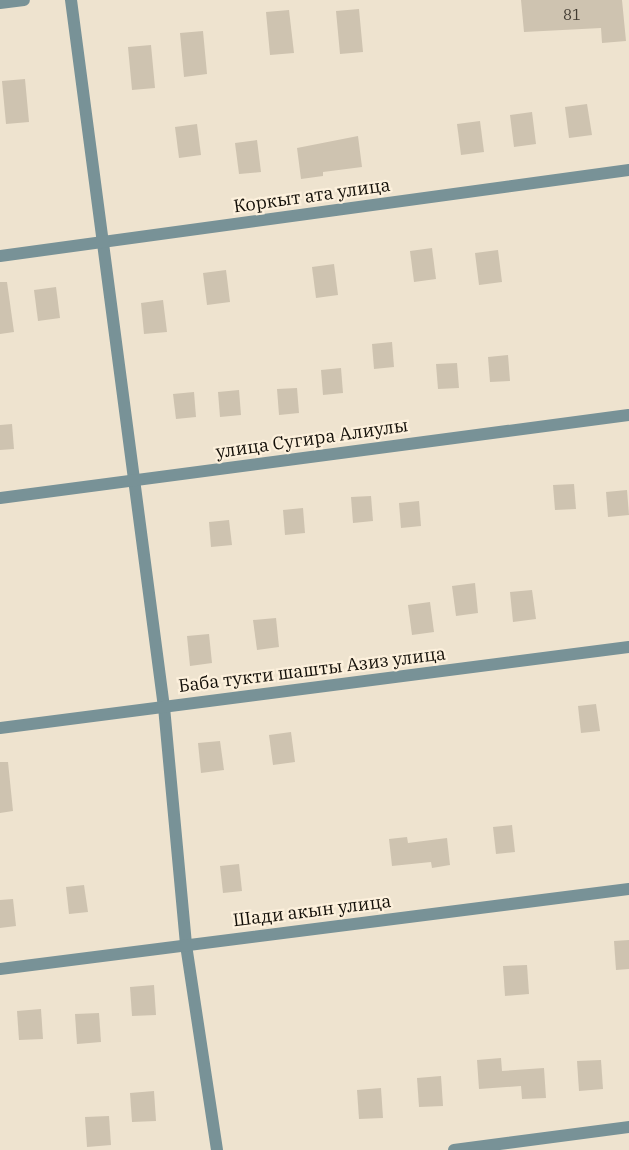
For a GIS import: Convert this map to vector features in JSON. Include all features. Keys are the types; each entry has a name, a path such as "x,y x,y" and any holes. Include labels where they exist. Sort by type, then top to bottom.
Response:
{"street":[{"path":"0,3 24,0"},
{"path":"71,0 136,480 164,707 186,945 217,1150"},
{"name":"Коркыт ата улица","path":"0,256 629,170"},
{"name":"улица Сугира Алиулы","path":"0,498 629,415"},
{"name":"Баба тукти шашты Азиз улица","path":"0,728 629,647"},
{"name":"Шади акын улица","path":"0,969 629,889"},
{"path":"454,1150 629,1127"}],"building":[{"path":"521,0 622,0 626,41 602,43 601,28 524,32"},
{"path":"359,9 363,52 340,54 336,11"},
{"path":"289,10 294,53 270,55 266,12"},
{"path":"203,31 207,74 184,77 180,33"},
{"path":"151,45 155,88 132,90 128,47"},
{"path":"25,79 29,122 6,124 2,81"},
{"path":"587,104 592,135 569,138 565,107"},
{"path":"532,112 536,144 514,147 510,115"},
{"path":"480,121 484,152 461,155 457,124"},
{"path":"197,124 201,155 179,158 175,127"},
{"path":"358,136 362,167 323,172 323,176 301,179 297,148"},
{"path":"257,140 261,172 239,174 235,143"},
{"path":"432,248 436,279 414,282 410,251"},
{"path":"498,250 502,282 479,285 475,253"},
{"path":"334,264 338,295 316,298 312,267"},
{"path":"226,270 230,302 207,305 203,273"},
{"path":"0,282 7,282 14,332 0,334"},
{"path":"56,287 60,318 38,321 34,290"},
{"path":"163,300 167,332 144,334 141,303"},
{"path":"392,342 394,367 374,369 372,344"},
{"path":"508,355 510,381 490,382 488,357"},
{"path":"457,363 459,388 438,389 436,364"},
{"path":"341,368 343,393 323,395 321,370"},
{"path":"297,388 299,413 279,415 277,389"},
{"path":"239,390 241,415 220,417 218,392"},
{"path":"194,392 196,417 176,419 173,394"},
{"path":"12,424 14,449 0,450 0,425"},
{"path":"574,484 576,509 555,510 553,485"},
{"path":"627,490 629,515 608,517 606,492"},
{"path":"371,496 373,521 353,523 351,497"},
{"path":"419,501 421,526 401,528 399,503"},
{"path":"303,508 305,533 285,535 283,510"},
{"path":"229,520 232,545 211,547 209,522"},
{"path":"475,583 478,613 456,616 452,586"},
{"path":"532,590 536,619 513,622 510,592"},
{"path":"430,602 434,632 412,635 408,605"},
{"path":"276,618 279,647 257,650 253,620"},
{"path":"209,634 212,663 190,666 187,636"},
{"path":"596,704 600,731 581,733 578,706"},
{"path":"291,732 295,762 273,765 269,735"},
{"path":"220,741 224,770 201,773 198,743"},
{"path":"0,762 8,762 13,811 0,813"},
{"path":"512,825 515,852 496,854 493,827"},
{"path":"407,837 408,843 447,838 450,865 432,868 431,862 392,866 389,839"},
{"path":"239,864 242,891 223,893 220,866"},
{"path":"84,885 88,912 69,914 66,887"},
{"path":"13,899 16,926 0,928 0,900"},
{"path":"629,940 629,969 616,970 614,941"},
{"path":"527,965 529,994 505,996 503,966"},
{"path":"154,985 156,1015 132,1016 130,987"},
{"path":"41,1009 43,1039 19,1040 17,1011"},
{"path":"99,1013 101,1042 77,1044 75,1014"},
{"path":"501,1058 502,1071 544,1068 546,1098 522,1099 521,1086 479,1089 477,1060"},
{"path":"601,1060 603,1089 579,1091 577,1061"},
{"path":"441,1076 443,1106 419,1107 417,1078"},
{"path":"381,1088 383,1118 359,1119 357,1090"},
{"path":"154,1091 156,1121 132,1122 130,1093"},
{"path":"109,1116 111,1145 87,1147 85,1117"}]}
